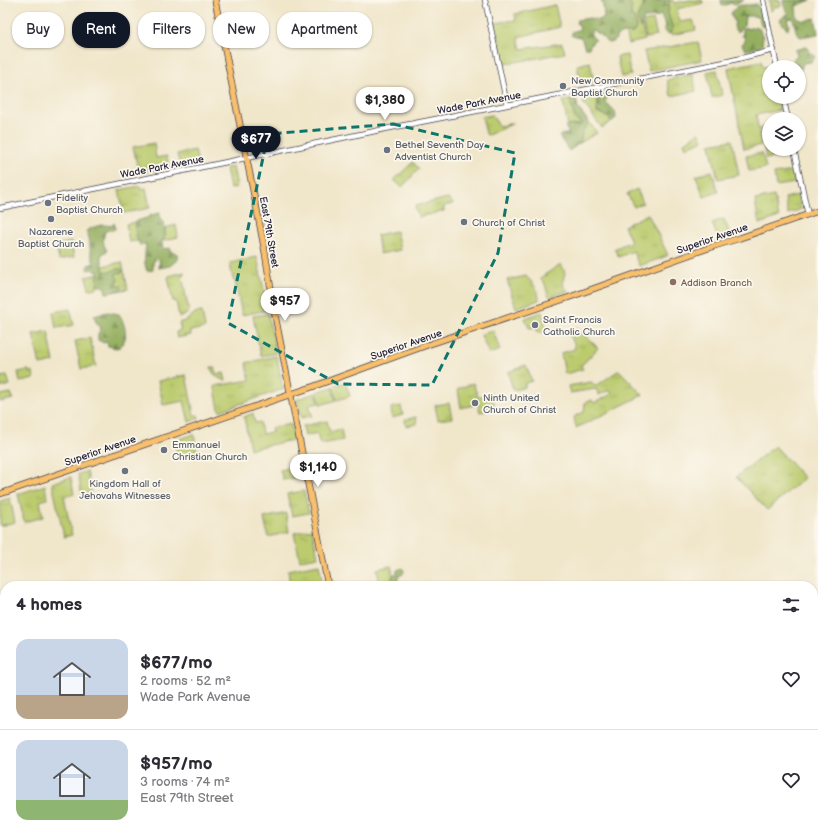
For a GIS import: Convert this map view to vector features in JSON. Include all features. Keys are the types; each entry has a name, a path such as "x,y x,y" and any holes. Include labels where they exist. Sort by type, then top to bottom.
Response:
{"main road":[{"name":"East 79th Street","path":"215,0 247,158 265,252 275,315 327,581"},
{"name":"Superior Avenue","path":"0,494 818,211"}],"street":[{"path":"485,0 507,106"},
{"path":"763,0 776,60"},
{"name":"Wade Park Avenue","path":"0,208 381,130 725,62 774,50"},
{"path":"795,156 808,215"}],"highlighted area":[{"path":"393,124 515,153 498,253 432,385 338,384 228,323 268,134"}],"green space":[{"path":"601,0 628,0 628,2 632,5 631,14 636,22 635,31 632,34 626,33 618,35 616,36 616,39 609,43 594,30 591,31 591,35 596,40 593,41 589,48 585,48 581,37 572,36 572,32 580,29 579,25 576,23 577,20 590,18 598,20 604,18"},
{"path":"602,0 673,0 674,3 689,0 702,0 703,3 677,9 680,22 693,20 696,30 671,35 664,5 640,16 645,40 628,44 621,15"},
{"path":"643,0 670,0 668,13 673,29 669,34 664,31 665,26 661,14 658,17 644,18 640,28 637,17 643,7"},
{"path":"721,0 744,0 735,5 731,3 722,6"},
{"path":"769,0 780,0 781,6 775,7 771,11"},
{"path":"783,0 811,0 796,6 797,18 804,21 815,18 818,34 800,37 796,31 793,18 787,19 789,25 788,29 784,26 780,20 787,13"},
{"path":"757,4 764,12 767,25 762,27 759,18 754,16 745,16 744,25 738,32 735,30 735,22 731,13 736,7"},
{"path":"555,5 560,27 518,37 521,49 562,43 565,53 504,64 495,23 516,20 515,14"},
{"path":"653,20 657,36 646,38 643,22"},
{"path":"757,26 763,36 763,45 755,49 745,50 742,44 745,41 744,36 742,36 742,29"},
{"path":"698,42 702,60 649,71 644,51"},
{"path":"806,47 815,57 811,62 806,63 806,60 793,60 797,55 795,50"},
{"path":"627,55 631,75 621,77 617,57"},
{"path":"761,61 762,104 779,104 780,110 762,112 762,114 756,115 761,145 744,149 728,68"},
{"path":"590,62 594,82 581,85 577,65"},
{"path":"717,70 722,95 712,98 707,72"},
{"path":"693,74 696,91 671,96 667,80"},
{"path":"609,91 609,95 605,101 615,111 616,118 612,121 603,114 597,113 597,94"},
{"path":"597,94 597,113 603,114 612,121 602,128 584,104 583,97"},
{"path":"576,99 578,108 597,133 570,149 560,136 569,133 563,101"},
{"path":"576,99 578,108 589,123 582,134 581,142 569,151 559,136 563,134 570,136 565,126 582,124 575,119 570,100"},
{"path":"492,115 499,126 514,123 488,135 486,134 482,117"},
{"path":"760,128 762,128 762,138"},
{"path":"699,132 703,140 686,148 684,143"},
{"path":"732,140 739,175 718,179 710,144"},
{"path":"154,143 156,158 167,156 169,167 139,173 133,147"},
{"path":"195,150 198,162 180,165 177,154"},
{"path":"762,153 766,168 749,171 746,156"},
{"path":"765,156 780,156 766,159"},
{"path":"413,162 419,169 402,187 394,180"},
{"path":"233,167 237,187 230,189 226,168"},
{"path":"712,171 718,192 704,197 696,176"},
{"path":"793,171 795,183 776,186 774,174"},
{"path":"140,186 141,189 146,188 150,208 124,213 119,190"},
{"path":"637,189 643,203 634,207 627,194"},
{"path":"798,195 801,209 788,214 785,198"},
{"path":"774,196 779,217 759,224 755,200"},
{"path":"448,198 453,204 444,206 444,211 418,217 415,206"},
{"path":"160,213 160,220 163,222 165,228 165,236 162,242 163,249 170,248 171,252 178,255 177,260 170,266 159,268 160,261 156,258 153,263 153,270 147,271 145,265 146,244 139,244 135,229 136,221 147,218 150,215"},
{"path":"648,214 668,255 639,266 633,251 619,257 614,249 631,241 624,226"},
{"path":"724,219 730,234 718,238 712,223"},
{"path":"136,222 135,227 138,241 129,242 126,224"},
{"path":"114,223 115,229 105,231 103,241 107,251 101,255 104,272 117,269 123,270 123,272 115,274 118,279 117,284 122,288 120,290 106,293 105,288 102,286 97,286 97,271 93,269 88,270 88,265 94,263 90,250 89,236 86,231 98,226 112,225"},
{"path":"176,225 178,237 163,241 165,236 165,228"},
{"path":"396,231 400,250 380,254 377,235"},
{"path":"71,242 74,257 59,260 56,245"},
{"path":"257,257 268,310 242,315 230,263"},
{"path":"122,262 128,289 107,293 106,287 102,284 97,285 97,288 89,289 86,277 99,274 98,267"},
{"path":"561,264 565,273 563,285 568,291 550,297 545,284 540,278"},
{"path":"184,272 184,275 182,276 189,312 184,316 179,317 176,301 173,301 168,277"},
{"path":"526,276 535,287 539,300 516,308 507,280"},
{"path":"70,309 74,325 56,328 53,312"},
{"path":"107,312 119,314 123,322 125,339 120,347 116,348 108,346 107,342 104,343 98,340 98,334 101,328 96,322 94,316"},
{"path":"202,312 205,328 190,331 191,335 177,338 176,332 181,330 179,323 187,320 195,313"},
{"path":"542,312 547,331 538,333 536,327 529,328 525,318"},
{"path":"268,314 276,353 261,356 253,316"},
{"path":"577,328 598,348 581,366 583,369 565,374 561,353 575,349 574,343 568,334"},
{"path":"493,330 500,350 489,354 481,335"},
{"path":"48,331 54,362 40,365 33,334"},
{"path":"90,338 96,366 81,369 75,341"},
{"path":"276,356 283,389 220,411 219,410 215,386 250,380 246,363"},
{"path":"526,365 532,381 525,383 525,387 513,390 508,372"},
{"path":"211,367 214,367 217,375 224,373 226,381 216,376"},
{"path":"29,370 29,373 33,372 34,379 20,382 18,372"},
{"path":"619,370 643,395 576,428 574,417 584,412 585,403 592,400 594,403 612,394 609,390 599,395 596,389 570,393 568,386 591,382 596,386"},
{"path":"186,375 194,415 198,415 199,418 189,422 184,401 163,405 158,381"},
{"path":"7,376 10,385 0,388 0,377"},
{"path":"345,382 350,396 337,400 333,386"},
{"path":"473,383 478,397 492,394 495,409 480,412 478,404 461,408 458,389"},
{"path":"332,387 336,400 321,405 317,392"},
{"path":"11,393 13,399 0,402 0,395"},
{"path":"316,393 319,403 309,405 312,416 301,418 297,399"},
{"path":"449,403 452,418 438,420 435,405"},
{"path":"401,406 403,415 392,418 391,408"},
{"path":"253,413 255,423 260,422 262,434 272,432 271,428 291,424 294,440 250,449 244,417"},
{"path":"416,417 417,424 406,426 405,420"},
{"path":"327,421 330,432 341,429 343,440 320,444 317,433 305,436 303,426"},
{"path":"194,434 197,452 178,457 174,441"},
{"path":"775,446 804,478 767,510 736,477"},
{"path":"331,461 334,473 313,478 310,465"},
{"path":"299,466 301,477 283,480 280,470"},
{"path":"87,471 91,493 82,495 78,474"},
{"path":"71,477 74,494 64,497 72,535 64,537 52,483"},
{"path":"45,485 47,499 40,501 43,517 24,522 18,494"},
{"path":"304,491 309,513 292,516 287,494"},
{"path":"10,498 15,522 0,526 0,501"},
{"path":"286,513 289,532 268,537 264,518"},
{"path":"312,529 318,557 300,560 294,533"},
{"path":"319,564 322,581 289,581 288,570"},
{"path":"391,566 393,575 391,581 379,581 377,569"},
{"path":"403,568 403,574 398,576 398,581 391,581 393,575 397,573 397,570"}],"place":[{"name":"New Community Baptist Church","path":"563,86"},
{"name":"Bethel Seventh Day Adventist Church","path":"387,150"},
{"name":"Fidelity Baptist Church","path":"48,203"},
{"name":"Nazarene Baptist Church","path":"51,219"},
{"name":"Church of Christ","path":"464,222"},
{"name":"Addison Branch","path":"673,282"},
{"name":"Saint Francis Catholic Church","path":"535,325"},
{"name":"Ninth United Church of Christ","path":"475,403"},
{"name":"Emmanuel Christian Church","path":"164,450"},
{"name":"Kingdom Hall of Jehovahs Witnesses","path":"125,471"}]}
